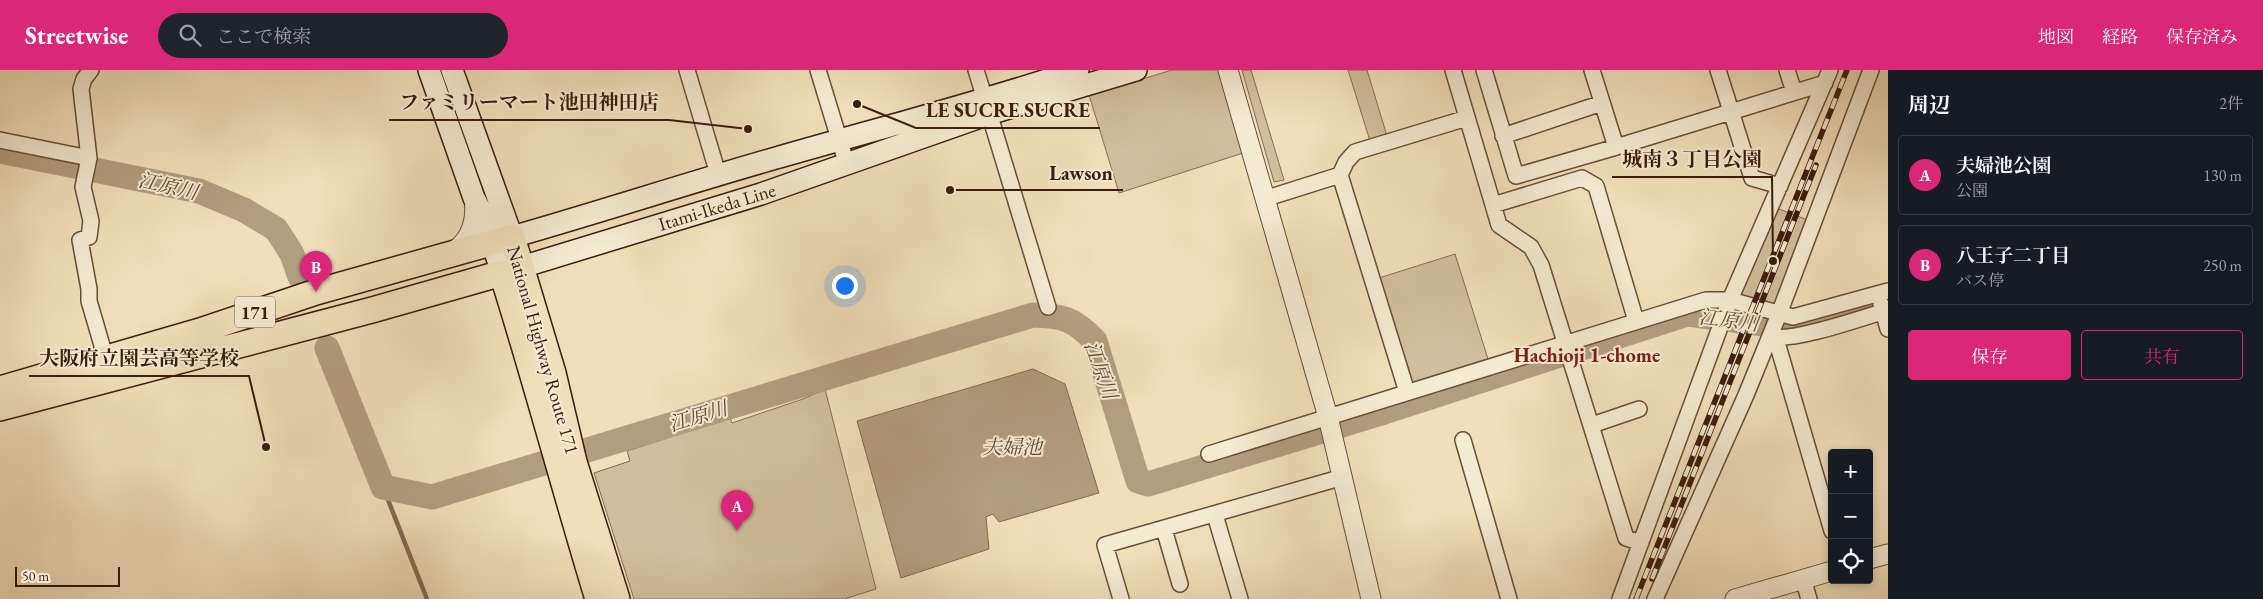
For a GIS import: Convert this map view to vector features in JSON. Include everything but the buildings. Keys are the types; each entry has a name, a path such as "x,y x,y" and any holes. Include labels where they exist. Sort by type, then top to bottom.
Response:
{"highway":[{"name":"National Highway Route 171","path":"0,390 106,359 316,292 502,240 553,373 574,462 617,599"},
{"name":"National Highway Route 171","path":"0,408 362,313 512,270"},
{"name":"National Highway Route 171","path":"512,270 534,375 561,479 598,599"}],"main road":[{"path":"429,70 474,198 483,215 502,240"},
{"path":"452,70 502,240"},
{"name":"Itami-Ikeda Line","path":"512,270 762,194 847,165 1078,70"},
{"name":"Itami-Ikeda Line","path":"502,240 839,139 909,122 987,107 1136,70"}],"street":[{"path":"91,70 84,79 81,89 89,158 83,187 91,221 89,237 80,240 89,289 88,302 106,359"},
{"path":"687,70 718,174"},
{"path":"818,70 847,165"},
{"path":"976,70 1048,307"},
{"path":"1228,70 1330,425 1371,599"},
{"path":"1453,70 1500,225 1532,247 1541,265 1626,538 1640,544"},
{"path":"1484,70 1516,176 1794,92 1827,76"},
{"path":"1592,70 1616,147"},
{"path":"1718,70 1752,178 1780,186"},
{"path":"1787,70 1794,92"},
{"path":"1655,599 1773,337 1779,314 1870,70"},
{"path":"1620,599 1730,300 1827,76"},
{"path":"1504,136 1602,103"},
{"path":"1407,392 1340,175 1346,162 1355,152 1467,118"},
{"path":"0,140 89,158"},
{"path":"1264,198 1340,175"},
{"path":"1493,205 1582,178 1596,186 1636,321"},
{"path":"448,255 457,249 470,232 475,218 474,198"},
{"path":"1209,454 1330,425 1407,392 1706,300 1730,300 1793,318 1884,293 1888,329"},
{"path":"1773,337 1793,337 1886,311"},
{"path":"1773,337 1828,518"},
{"path":"1592,425 1638,409"},
{"path":"1463,440 1509,599"},
{"path":"1121,599 1106,545 1343,477"},
{"path":"1215,515 1240,599"},
{"path":"1164,529 1180,584"},
{"path":"1873,558 1888,554"},
{"path":"1735,599 1828,572"},
{"path":"1803,579 1809,599"}],"shaded area":[{"path":"1172,70 1218,70 1243,153 1119,193 1089,95"},
{"path":"1242,70 1251,70 1284,180 1274,182"},
{"path":"1348,70 1367,70 1387,136 1370,141"},
{"path":"1771,206 1813,222 1779,314 1730,300"},
{"path":"1455,254 1488,359 1412,383 1379,278"},
{"path":"825,389 876,589 844,599 634,599 594,473 630,461 627,451 730,418 732,423 803,399"}],"water":[{"name":"夫婦池","path":"1033,369 1065,384 1099,493 999,522 993,514 986,517 989,549 901,578 857,421"}],"waterway":[{"name":"江原川","path":"0,151 199,191 244,210 276,229 292,254 300,277"},
{"name":"江原川","path":"327,348 383,487 432,497 1033,315 1052,316 1074,323 1095,341 1138,481 1148,484 1381,413 1687,314 1787,327 1888,301"},
{"path":"383,487 427,599"}],"railway":[{"path":"1636,599 1847,70"},
{"path":"1652,579 1816,165"}],"place":[{"name":"LE SUCRE SUCRE","path":"857,104"},
{"name":"ファミリーマート池田神田店","path":"748,129"},
{"name":"Lawson","path":"950,190"},
{"name":"城南３丁目公園","path":"1773,261"},
{"name":"八王子二丁目","path":"316,292"},
{"name":"大阪府立園芸高等学校","path":"266,447"},
{"name":"夫婦池公園","path":"737,531"}],"district":[{"name":"Hachioji 1-chome","path":"1587,355"}]}
